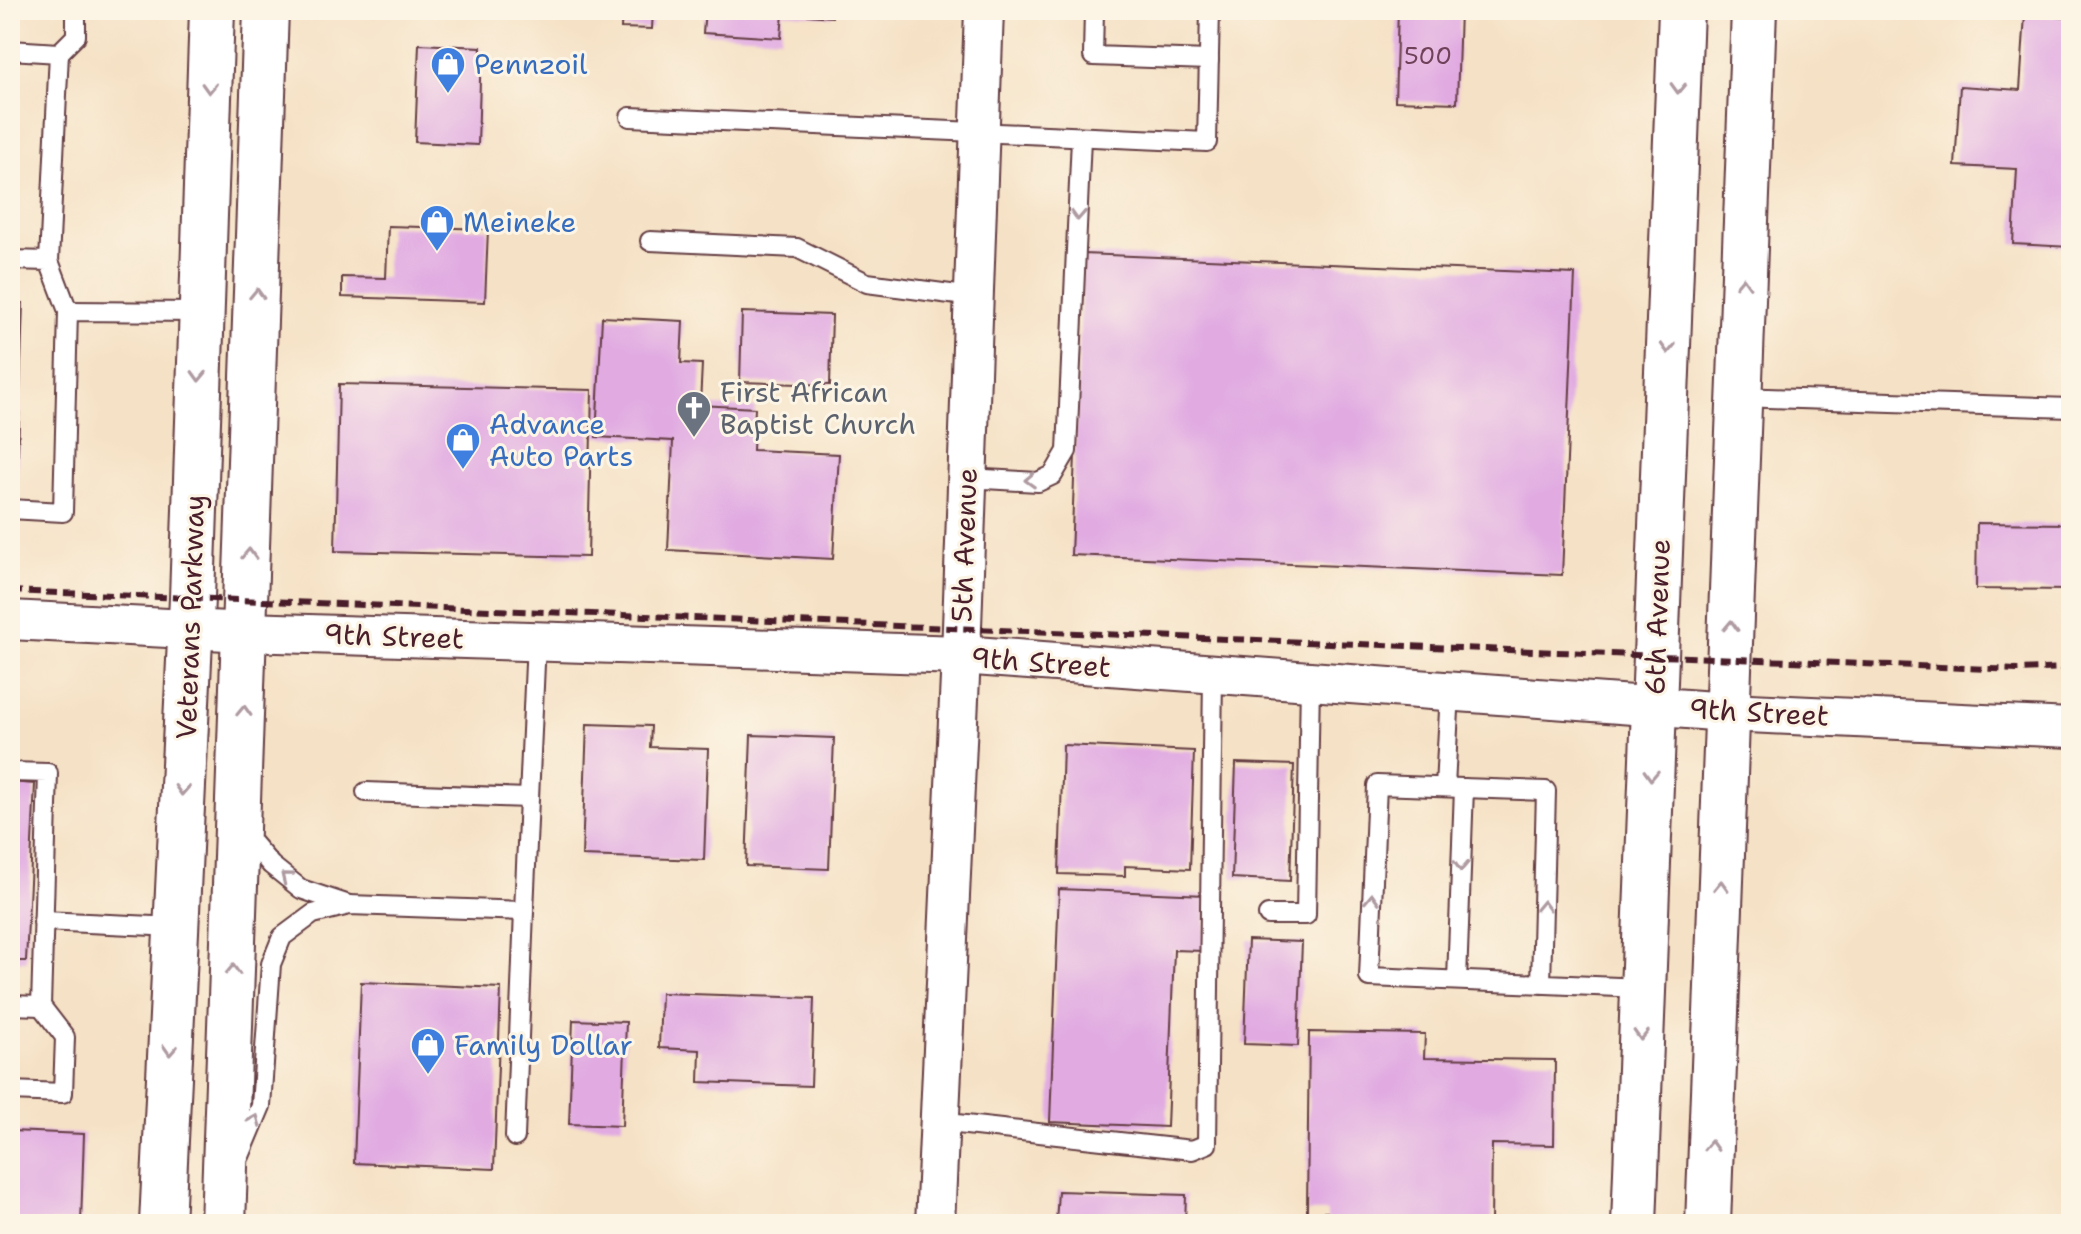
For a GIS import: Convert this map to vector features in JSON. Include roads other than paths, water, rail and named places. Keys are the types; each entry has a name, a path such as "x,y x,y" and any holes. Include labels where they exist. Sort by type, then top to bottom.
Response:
{"main road":[{"name":"Veterans Parkway","path":"162,1224 190,629 212,10"},
{"name":"Veterans Parkway","path":"224,1208 247,632 266,10"},
{"name":"6th Avenue","path":"1634,1224 1681,10"},
{"path":"1708,1224 1754,10"}],"street":[{"name":"5th Avenue","path":"935,1224 961,655 984,10"},
{"name":"9th Street","path":"10,620 247,632 961,655 1727,712 2071,728"}],"lane":[{"path":"10,509 63,512 68,311 49,261 59,53 76,36 76,10"},
{"path":"1094,10 1093,56 1209,60"},
{"path":"630,117 1207,142 1210,10"},
{"path":"10,50 59,53"},
{"path":"967,478 1038,482 1053,475 1067,451 1081,138"},
{"path":"650,241 797,248 867,283 973,297"},
{"path":"10,260 49,261"},
{"path":"68,311 201,312"},
{"path":"1739,397 2071,408"},
{"path":"515,1137 536,641"},
{"path":"939,1122 1192,1150 1207,1144 1213,674"},
{"path":"1268,915 1306,915 1310,681"},
{"path":"1450,691 1455,788 1457,980"},
{"path":"10,772 48,773 41,1006 65,1037 63,1093 10,1091"},
{"path":"1541,984 1546,791 1377,785 1369,977 1457,980 1541,984 1643,988"},
{"path":"366,792 529,798"},
{"path":"239,827 271,865 301,889 349,905"},
{"path":"224,1208 261,1106 271,964 282,937 313,914 349,905 524,911"},
{"path":"43,921 176,927"},
{"path":"10,1005 41,1006"}],"railway":[{"path":"10,591 2017,670 2071,668"}],"place":[{"name":"Pennzoil","path":"448,95"},
{"name":"Meineke","path":"437,253"},
{"name":"First African Baptist Church","path":"694,439"},
{"name":"Advance Auto Parts","path":"463,471"},
{"name":"Family Dollar","path":"428,1076"}]}
